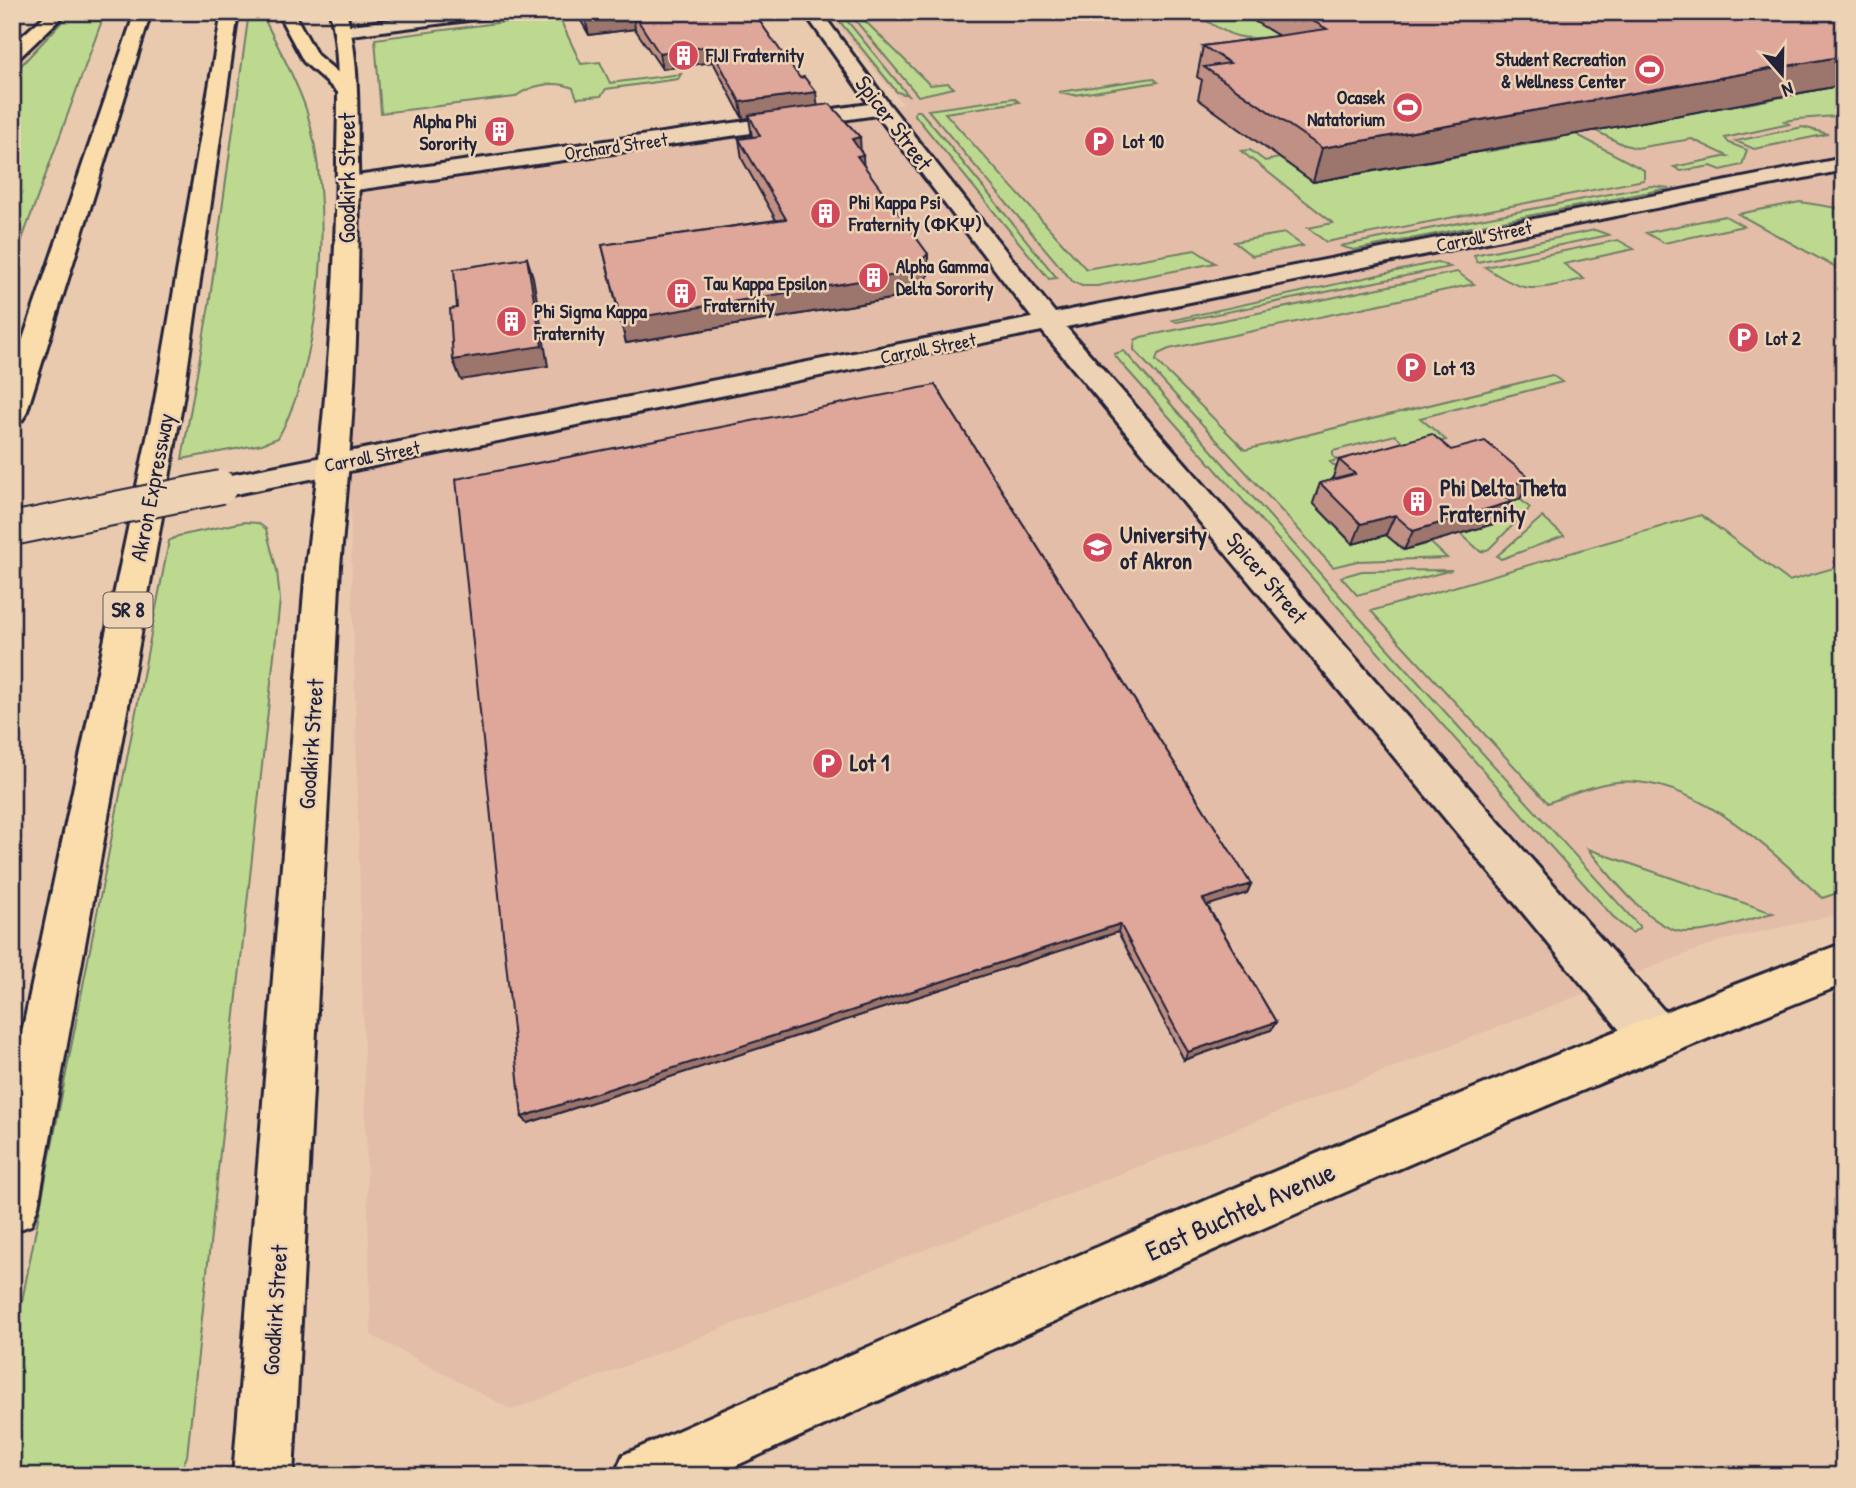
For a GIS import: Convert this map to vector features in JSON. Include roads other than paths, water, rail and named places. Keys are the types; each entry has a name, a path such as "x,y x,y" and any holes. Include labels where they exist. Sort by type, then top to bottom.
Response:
{"main road":[{"path":"12,55 59,12"},
{"path":"12,414 143,12"},
{"name":"Akron Expressway","path":"12,1206 169,400 230,12"},
{"path":"285,12 310,58 347,90"},
{"name":"Goodkirk Street","path":"263,1476 323,566 335,463 349,184 347,90 341,22"},
{"name":"East Buchtel Avenue","path":"644,1476 1275,1194 1655,1036 1844,963"}],"street":[{"path":"341,22 492,12"},
{"name":"Spicer Street","path":"812,12 882,108 1049,323 1655,1036"},
{"name":"Orchard Street","path":"349,184 882,108"},
{"name":"Carroll Street","path":"12,529 1844,164"}],"place":[{"name":"FIJI Fraternity","path":"683,55"},
{"name":"Student Recreation & Wellness Center","path":"1649,70"},
{"name":"Ocasek Natatorium","path":"1408,108"},
{"name":"Alpha Phi Sorority","path":"500,132"},
{"name":"Lot 10","path":"1100,141"},
{"name":"Phi Kappa Psi Fraternity (ΦΚΨ)","path":"826,213"},
{"name":"Alpha Gamma Delta Sorority","path":"873,277"},
{"name":"Tau Kappa Epsilon Fraternity","path":"681,294"},
{"name":"Phi Sigma Kappa Fraternity","path":"511,322"},
{"name":"Lot 2","path":"1743,338"},
{"name":"Lot 13","path":"1411,368"},
{"name":"Phi Delta Theta Fraternity","path":"1417,501"},
{"name":"University of Akron","path":"1097,548"},
{"name":"Lot 1","path":"827,763"}]}
